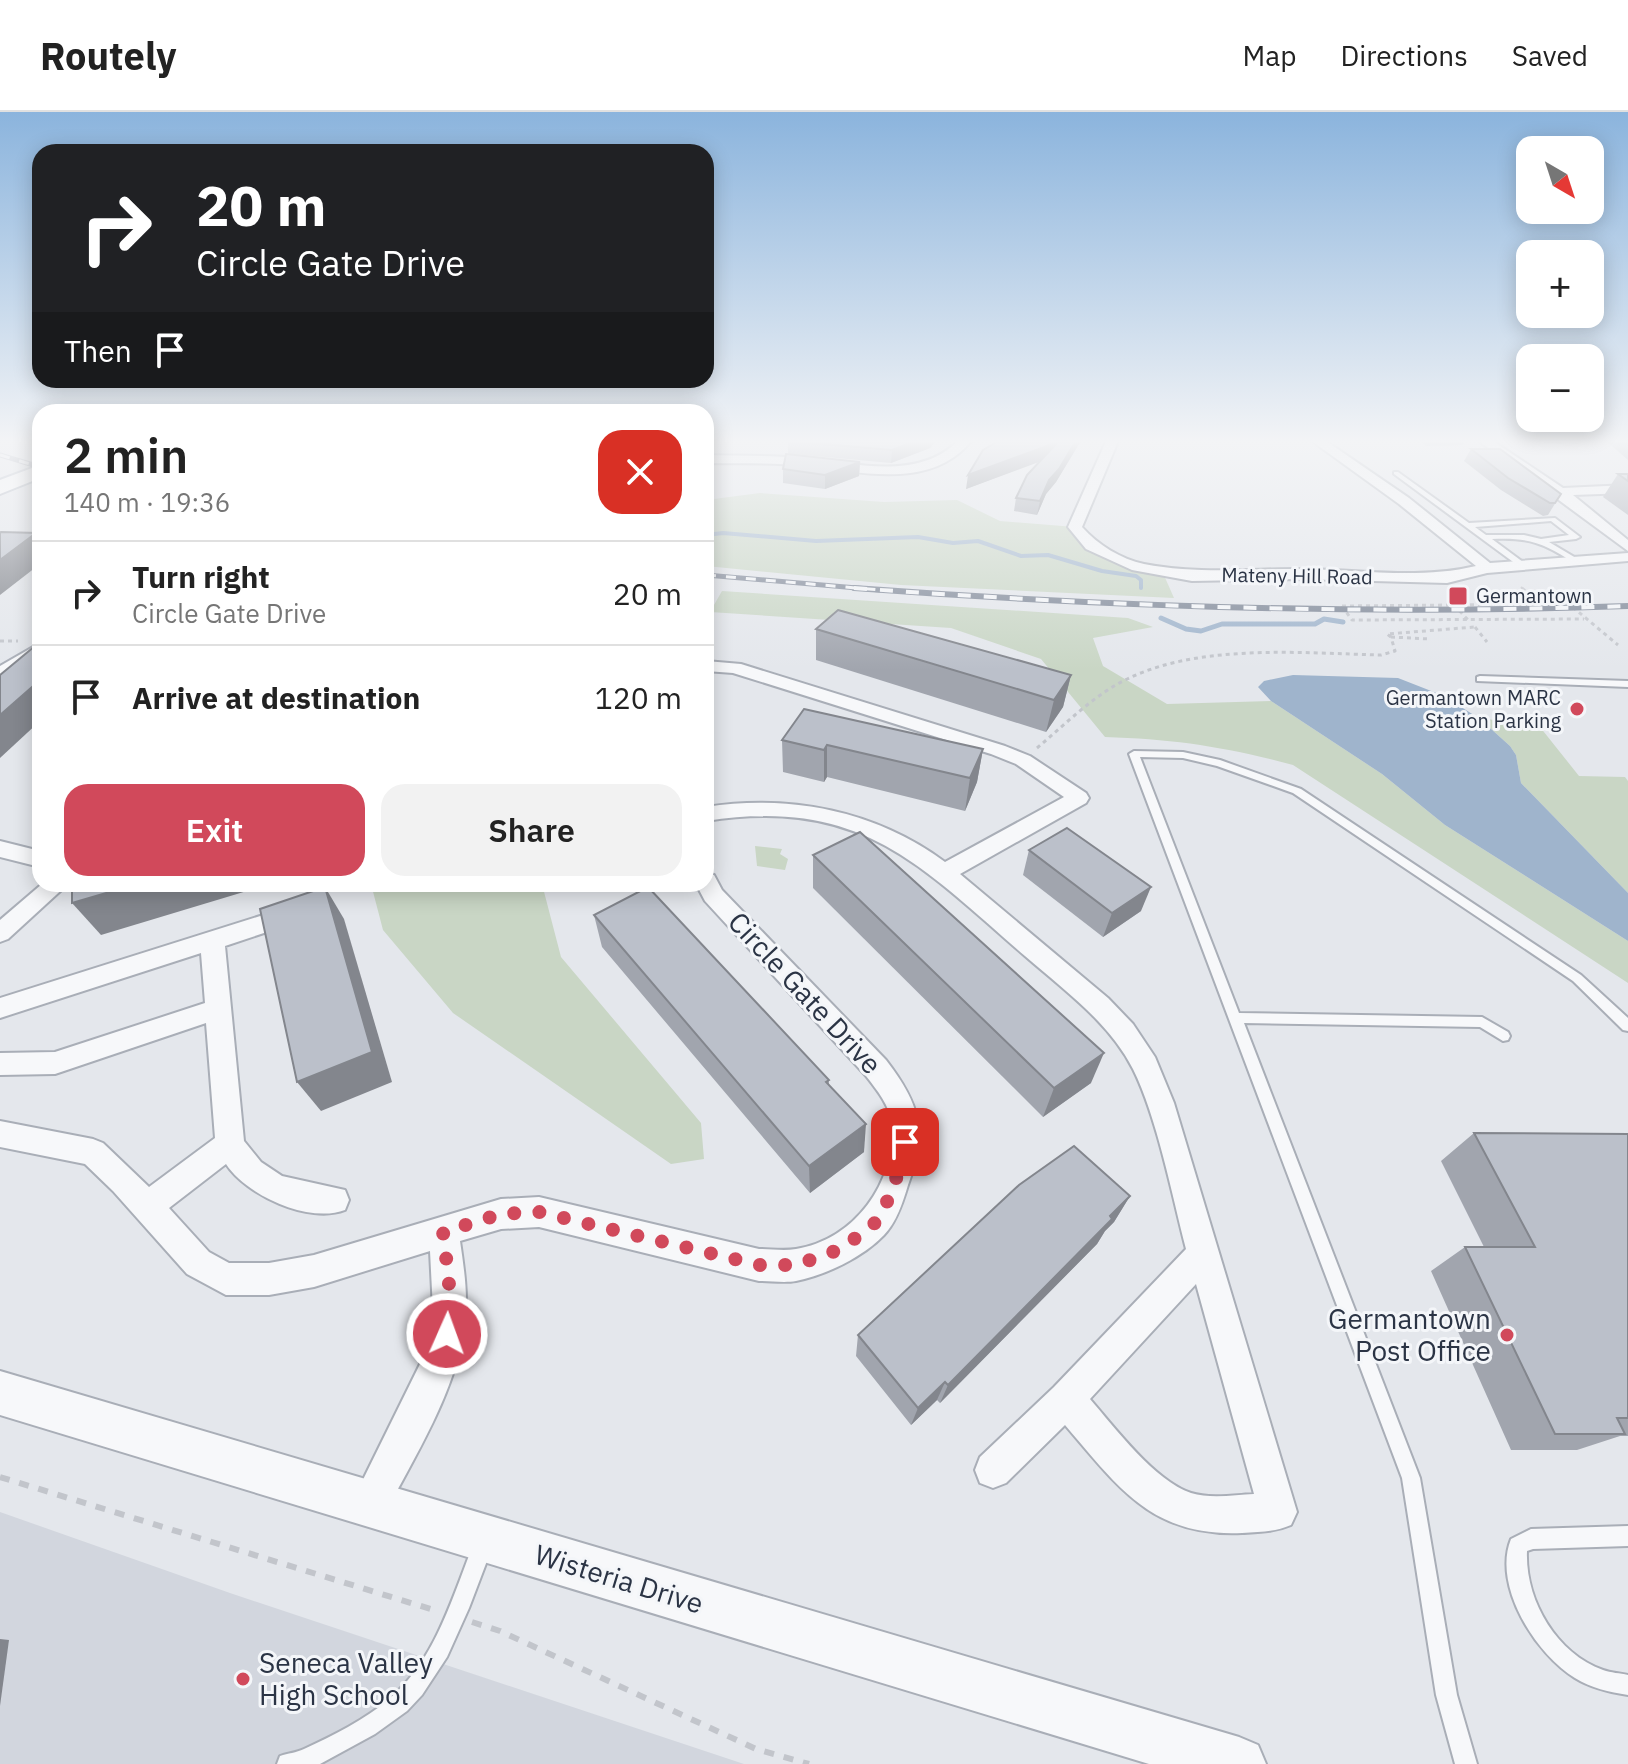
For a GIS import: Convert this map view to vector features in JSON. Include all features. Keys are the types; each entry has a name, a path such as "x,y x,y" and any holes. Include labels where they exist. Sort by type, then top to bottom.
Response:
{"street":[{"name":"Mateny Hill Road","path":"1080,516 1075,527 1091,546 1137,567 1192,576 1299,574 1447,578 1487,568 1577,561 1627,548"},
{"path":"1423,516 1487,568"},
{"path":"1589,516 1627,548"},
{"path":"0,674 32,653"},
{"path":"714,667 735,668 998,750 1023,760 1079,798 944,873"},
{"path":"714,813 756,810 836,820 878,831 907,845 1099,1005 1124,1032 1145,1065 1160,1103 1278,1512 1193,1513 1165,1499 1132,1472 1066,1399"},
{"path":"0,933 48,892"},
{"name":"Circle Gate Drive","path":"3,1140 93,1152 198,1263 226,1279 269,1279 314,1271 501,1214 539,1212 759,1265 796,1265 841,1249 874,1224 888,1200 903,1160 906,1123 896,1094 876,1068 712,892"},
{"path":"0,1008 307,910"},
{"path":"212,940 230,1144 248,1170 268,1186 280,1192 334,1200"},
{"path":"0,1064 55,1063 217,1009"},
{"path":"147,1207 230,1144"},
{"path":"370,1504 432,1382 447,1334 449,1282 443,1232"},
{"path":"993,1470 1066,1399 1204,1253"},
{"name":"Wisteria Drive","path":"0,1393 1239,1764"}],"lane":[{"path":"1456,516 1523,565"},
{"path":"1468,525 1553,519 1576,537 1544,540 1523,535 1485,537"},
{"path":"1544,540 1577,561"},
{"path":"1480,679 1628,684"},
{"path":"1466,1764 1451,1722 1424,1534 1411,1478 1134,754 1183,755 1220,763 1297,791 1577,978 1628,1026"},
{"path":"1235,1018 1482,1022 1503,1036"},
{"path":"1628,1536 1531,1539 1518,1546 1515,1565 1525,1606 1545,1638 1578,1669 1628,1685"},
{"path":"288,1764 304,1761 399,1705 431,1665 455,1617 485,1539"}],"path":[{"path":"1521,587 1541,604"},
{"path":"1587,619 1352,620 1342,606 1569,604 1587,619 1618,645"},
{"path":"1454,605 1487,642"},
{"path":"1023,760 1115,685 1158,665 1268,653 1381,655 1395,651 1395,643 1387,634 1475,627"},
{"path":"1391,637 1430,639"},
{"path":"0,1477 500,1631 756,1749 809,1764"}],"shaded area":[{"name":"Seneca Valley High School","path":"0,1512 230,1593 744,1764 0,1764"}],"green space":[{"path":"714,516 990,516 1000,521 1075,527 1091,546 1163,573 1174,598 901,585 714,567"},
{"path":"722,591 1128,618 1153,627 1093,638 1103,666 1167,704 1271,701 1382,774 1445,825 1628,941 1628,983 1293,765 1200,745 1105,737 1041,659 951,628 714,612 714,605"},
{"path":"1480,719 1536,722 1579,776 1625,777 1628,781 1628,893 1521,783 1516,755"},
{"path":"755,846 782,849 780,854 788,859 785,870 757,866"},
{"path":"373,892 544,892 561,957 701,1123 704,1159 671,1164 453,1013 383,930"}],"water":[{"path":"1293,675 1398,678 1444,696 1480,719 1516,755 1521,783 1628,893 1628,941 1445,825 1382,774 1271,701 1258,687 1264,681"}],"building":[{"path":"1,532 32,533 32,536 0,560"},
{"path":"838,610 1071,675 1054,700 816,629"},
{"path":"32,648 32,687 0,715 0,675"},
{"path":"804,709 983,749 970,778 827,745 824,750 782,740"},
{"path":"1067,828 1151,887 1112,913 1029,850"},
{"path":"860,832 1104,1053 1054,1088 813,855"},
{"path":"72,892 110,892 72,903"},
{"path":"310,892 326,892 372,1052 297,1082 260,909"},
{"path":"638,892 653,892 829,1080 826,1082 866,1124 809,1166 594,915"},
{"path":"1474,1133 1628,1134 1628,1418 1617,1418 1625,1434 1555,1434 1465,1247 1535,1247"},
{"path":"1074,1146 1130,1196 1110,1216 1112,1219 948,1385 945,1382 918,1408 858,1335 1019,1185"}],"waterway":[{"path":"714,534 816,541 918,537 953,543 978,541 1021,556 1048,555 1102,571 1136,576 1141,580 1141,588"},
{"path":"1161,618 1186,629 1201,631 1222,624 1315,624 1324,619 1343,622"}],"railway":[{"path":"714,576 864,589"},
{"path":"854,588 864,589"},
{"path":"864,589 1241,608 1434,610 1628,606"},
{"path":"864,589 880,590"}],"place":[{"name":"Germantown","path":"1458,596"},
{"name":"Germantown MARC Station Parking","path":"1577,709"},
{"name":"Germantown Post Office","path":"1507,1335"},
{"name":"Seneca Valley High School","path":"243,1679"}],"route":[{"path":"447,1334 449,1282 443,1232 501,1214 539,1212 759,1265 796,1265 841,1249 874,1224 888,1200 903,1160 905,1142"}]}
